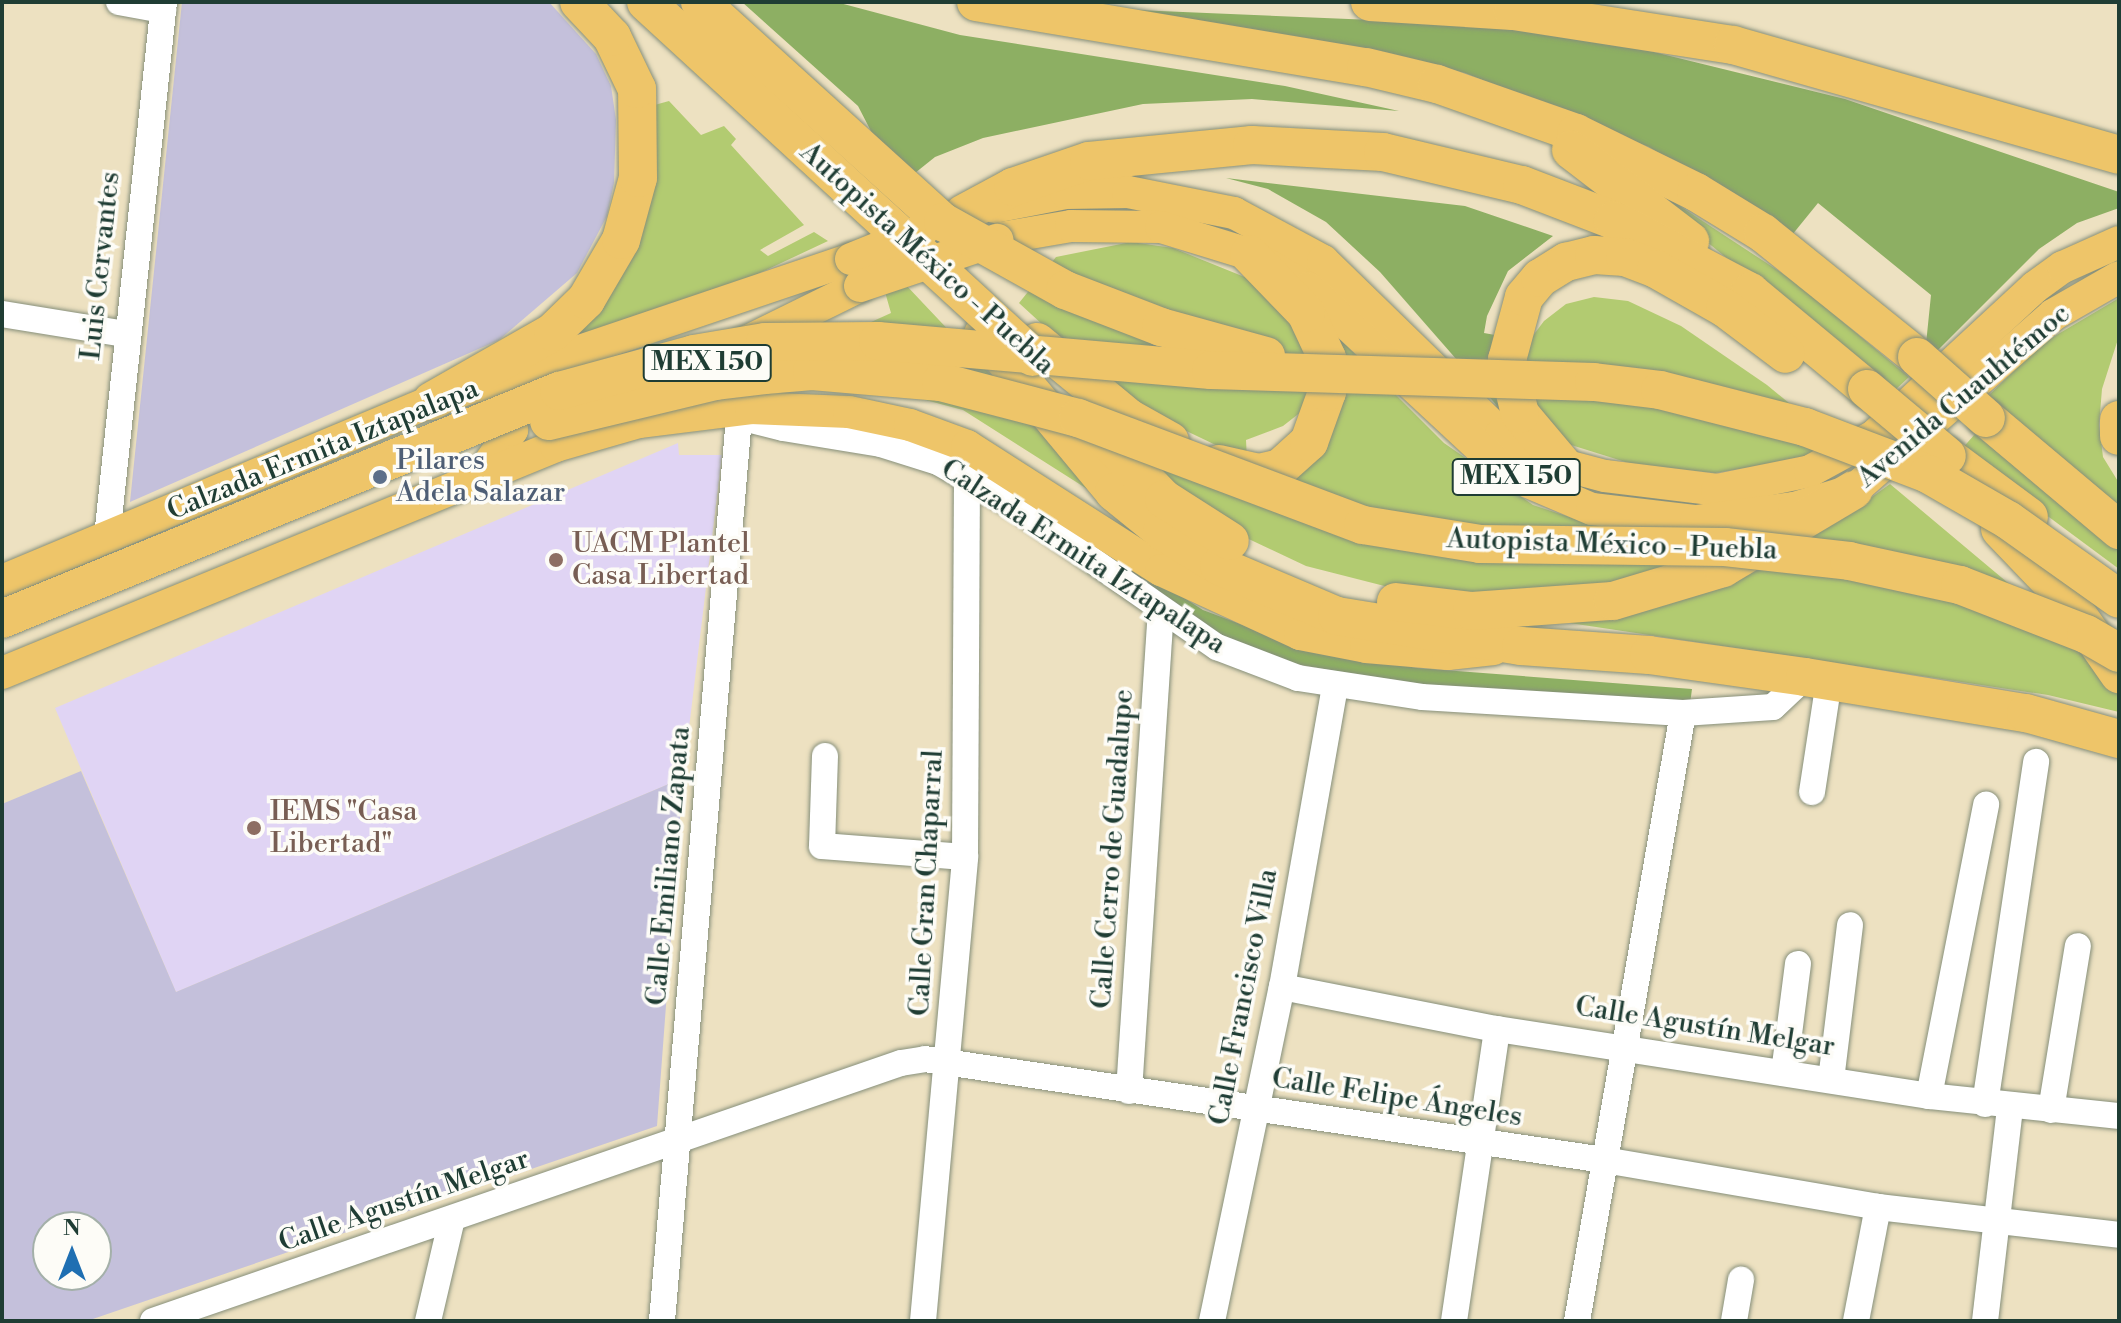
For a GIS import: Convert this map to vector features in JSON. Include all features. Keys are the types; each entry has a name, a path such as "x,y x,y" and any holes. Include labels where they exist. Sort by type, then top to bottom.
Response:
{"highway":[{"path":"448,395 553,332 586,300 621,240 638,178 637,89 612,37 579,2"},
{"path":"649,2 871,197 1114,492 1162,531 1219,566 1337,616 1521,646"},
{"name":"Autopista México - Puebla","path":"649,2 1013,342 1104,409 1216,472 1331,516 1430,538 1528,547 1725,547 1906,571 2017,605 2119,653"},
{"path":"664,2 869,177 1127,465 1164,499 1299,577 1412,605 1472,611 1613,601 1723,568 1854,490"},
{"name":"Autopista México - Puebla","path":"700,2 1013,266 1121,313 1350,377"},
{"path":"710,2 974,279 1077,379 1129,418 1205,459 1259,473 1280,468 1309,442 1323,409 1329,374 1320,338 1306,313 1249,254"},
{"path":"976,2 1366,67 1504,107 1639,162 1736,216 1917,357 2119,530"},
{"path":"1370,2 1513,11 1733,45 2119,155"},
{"path":"1504,107 1603,171 1750,292 2032,559 2119,674"},
{"path":"953,218 1013,187 1089,161 1252,145 1369,150 1475,172 1568,201 1750,292"},
{"path":"1563,465 1520,414 1510,387 1508,339 1524,297 1540,278 1566,262 1594,255 1625,257 1694,289 1858,397"},
{"path":"2,619 484,418 608,376 765,342 878,341 1350,377 1594,382 1660,390 1805,427 1934,466 2119,582"},
{"path":"2,643 501,435 716,381 812,371 941,382 1078,418 1216,472"},
{"path":"2119,420 2119,436"},
{"path":"1934,466 2119,599"},
{"name":"Calzada Ermita Iztapalapa","path":"1521,646 1649,655 1817,679 2026,713 2119,739"}],"main road":[{"name":"Avenida Cuauhtémoc","path":"953,218 1066,193 1128,192 1234,213 1323,261 1501,434 1563,465 1605,476 1717,490 1810,471 1874,436 2035,287 2073,262 2119,242"},
{"name":"Calzada Ermita Iztapalapa","path":"2,581 448,395 855,273 953,218"},
{"name":"Avenida Cuauhtémoc","path":"556,446 808,307 855,273 1001,238 1071,226 1161,227 1249,254 1308,288 1496,463 1548,494 1592,509 1696,521 1794,508 1854,490 2053,315 2119,277"},
{"path":"448,395 494,395 504,402 512,420 509,440 476,480"},
{"name":"Calzada Ermita Iztapalapa","path":"2,673 556,446 639,422 739,413 849,412 910,425 967,446 1069,526 1300,634 1366,647 1448,654 1521,646"}],"street":[{"path":"119,2 163,6"},
{"name":"Luis Cervantes","path":"107,537 125,334 163,6"},
{"path":"2,314 125,334"},
{"name":"Calzada Ermita Iztapalapa","path":"739,413 881,444 938,462 1069,526 1161,613 1217,647 1298,678 1422,697 1683,713 1773,707 1817,679"},
{"name":"Calle Emiliano Zapata","path":"662,1321 739,413"},
{"name":"Calle Gran Chaparral","path":"923,1321 950,1061 965,857 967,446"},
{"name":"Calle Cerro de Guadalupe","path":"1129,1091 1161,613"},
{"path":"1812,792 1817,679"},
{"name":"Calle Francisco Villa","path":"1212,1321 1254,1108 1282,987 1335,685"},
{"path":"1577,1321 1683,713"},
{"path":"825,756 822,846 965,857"},
{"path":"1985,1321 1996,1224 1998,1105 2036,762"},
{"path":"1929,1096 1986,805"},
{"path":"1831,1080 1850,925"},
{"path":"2051,1110 2078,946"},
{"path":"1784,1073 1798,964"},
{"name":"Calle Agustín Melgar","path":"1282,987 1497,1029 1627,1046 1929,1096 2119,1116"},
{"path":"1454,1321 1497,1029"},
{"name":"Calle Felipe Ángeles","path":"676,1142 901,1063 950,1061 1479,1144 1604,1160 1878,1207 1996,1224 2119,1235"},
{"name":"Calle Agustín Melgar","path":"153,1321 676,1142"},
{"path":"1856,1321 1878,1207"},
{"path":"428,1321 452,1219"},
{"path":"1734,1321 1741,1280"}],"shaded area":[{"path":"182,2 549,2 596,54 611,86 616,120 614,183 607,216 577,273 499,340 130,502"},
{"name":"UACM Plantel Casa Libertad","path":"678,443 679,455 722,455 683,778 176,992 55,708"},
{"path":"81,771 176,992 683,778 657,1126 87,1321 2,1321 2,804"}],"green space":[{"path":"742,2 836,2 960,35 1285,86 1399,111 1252,99 1143,104 983,138 935,157 910,177 875,139 858,106"},
{"path":"1064,7 1469,24 1609,41 1845,99 2119,192 2119,208 2077,223 2039,249 1935,353 1926,344 1931,295 1818,203 1792,235 1649,147 1465,73 1402,57"},
{"path":"669,101 701,135 724,126 736,139 731,145 804,225 760,250 768,256 814,232 828,241 745,280 543,352 566,335 651,106"},
{"path":"1226,178 1465,206 1553,236 1508,271 1487,316 1484,333 1495,335 1506,416 1380,272 1326,222 1268,189"},
{"path":"1660,193 1794,281 1909,377 1892,393 1685,224"},
{"path":"1131,242 1173,248 1252,280 1309,342 1306,408 1283,426 1246,440 1247,460 1128,403 1019,303 1056,257"},
{"path":"905,284 1103,494 1125,513 963,410 783,362 891,313 885,292"},
{"path":"1594,297 1628,301 1681,326 1767,385 1834,440 1800,459 1715,473 1635,465 1568,444 1542,420 1522,373 1532,337 1544,321 1566,304"},
{"path":"2119,298 2119,336 2102,389 2099,425 2103,457 2119,483 2119,510 1988,396 2043,343"},
{"path":"1326,325 1444,443 1533,505 1615,532 1732,534 1785,523 1681,570 1551,597 1408,592 1306,566 1236,533 1170,490 1146,451 1290,473"},
{"path":"1975,434 2119,550 2119,569 1960,451"},
{"path":"1890,484 2045,614 2119,694 2119,712 2048,695 1563,622 1851,512"},
{"path":"1100,544 1203,610 1293,644 1417,668 1692,689 1690,704 1417,686 1296,664 1227,639 1094,550"}],"place":[{"name":"Pilares Adela Salazar","path":"380,477"},
{"name":"UACM Plantel Casa Libertad","path":"556,560"},
{"name":"IEMS \"Casa Libertad\"","path":"254,828"}]}
